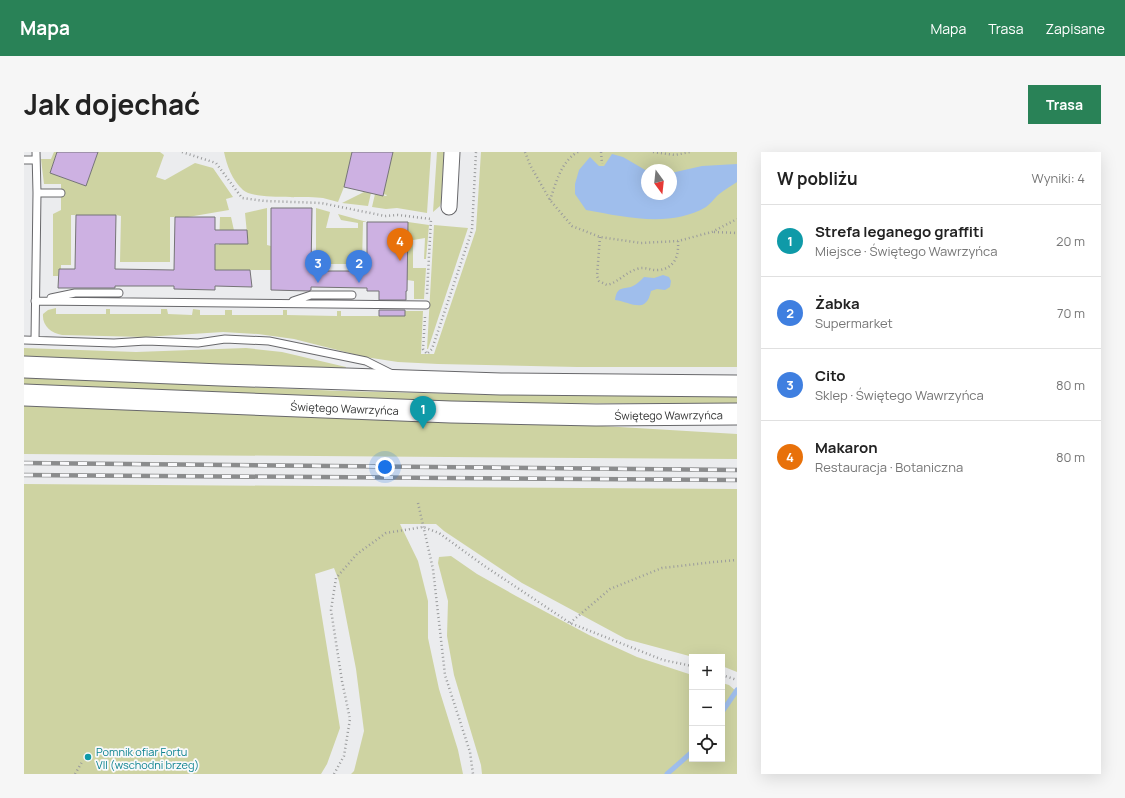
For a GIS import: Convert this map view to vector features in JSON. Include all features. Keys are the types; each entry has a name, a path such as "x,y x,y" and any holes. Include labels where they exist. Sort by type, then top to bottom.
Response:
{"main road":[{"path":"24,367 501,384 737,386"},
{"name":"Świętego Wawrzyńca","path":"24,395 451,412 596,415 737,414"}],"street":[{"path":"449,207 452,152"}],"lane":[{"path":"36,152 36,340"},
{"path":"24,160 36,160"},
{"path":"37,193 61,193"},
{"path":"36,301 75,293 119,294"},
{"path":"287,303 311,295 352,295"},
{"path":"36,301 426,305"},
{"path":"24,340 114,343 146,341 198,343 225,339 269,341 366,361 407,381"}],"path":[{"path":"182,152 216,163 242,198 265,201 321,204 385,216 398,215 431,219 423,349 427,354 432,349 472,230 476,152"},
{"path":"525,152 530,165 550,200 572,226 600,237 641,243 678,241 712,232 737,220"},
{"path":"550,200 566,163 578,152"},
{"path":"601,152 602,164"},
{"path":"653,152 675,155 690,152"},
{"path":"712,232 737,233"},
{"path":"600,237 597,276 599,281 608,285 613,284 637,268 644,267 658,270 670,267 676,260 679,250 678,241"},
{"path":"418,503 433,569 445,675 470,752 473,774"},
{"path":"334,774 344,756 350,719 331,610 336,578 357,554 386,533 423,526 439,533 483,565 570,623 663,660 689,665"},
{"path":"570,623 610,589 662,568 737,560"},
{"path":"725,676 737,680"},
{"path":"75,774 82,762"}],"green space":[{"path":"54,152 57,152 50,173 86,186 98,152 160,152 164,155 156,177 165,180 195,163 213,168 233,197 226,199 229,210 188,217 170,217 170,262 120,262 121,216 71,215 71,265 61,265 58,276 53,276 53,214 61,210 61,184 44,184 41,159 51,159"},
{"path":"224,152 352,152 344,187 338,202 323,198 268,196 249,193 239,186 233,177 228,168"},
{"path":"393,152 431,152 427,213 397,208 386,209 372,207 375,194 387,195 383,194"},
{"path":"437,152 444,152 441,202 440,206 433,212"},
{"path":"481,152 737,152 737,367 577,367 398,362 365,357 294,339 258,334 223,332 145,337 62,335 54,333 48,328 44,322 43,314 48,310 56,308 56,314 106,314 106,309 110,309 110,314 161,314 161,309 167,309 168,314 192,315 193,309 200,310 200,315 225,315 225,310 232,310 232,315 283,315 283,310 287,310 287,315 337,316 337,311 341,311 341,316 405,316 405,311 423,311 421,354 434,354 476,230"},
{"path":"364,192 371,193 368,206 342,203"},
{"path":"267,208 267,245 271,246 271,270 215,270 215,245 219,245 220,217 231,217 237,244 248,244 245,213"},
{"path":"316,208 330,212 326,228 358,228 358,223 341,220 338,214 367,222 363,222 362,264 316,264"},
{"path":"408,222 429,225 426,259 424,259 425,238 413,240 413,268 426,268 424,299 414,299 414,281 407,280"},
{"path":"434,225 468,228 427,349"},
{"path":"24,348 136,352 246,348 282,352 346,367 346,370 24,356"},
{"path":"24,377 342,391 503,395 737,396 737,404 505,403 343,399 24,385"},
{"path":"24,406 436,422 569,424 737,434 737,459 24,454"},
{"path":"24,484 737,489 737,672 725,667 725,654 689,654 689,656 626,639 522,583 444,531 436,524 400,524 418,561 428,601 428,638 439,689 458,750 463,774 351,774 354,771 364,731 356,669 339,581 334,568 315,574 340,728 327,764 321,774 24,774"},
{"path":"451,556 477,574 589,635 637,657 689,674 689,762 725,762 725,684 729,685 737,692 737,774 482,774 481,765 454,675 447,636 448,601 438,563 439,557"}],"water":[{"path":"612,154 623,157 641,168 641,200 677,200 677,172 702,166 737,164 737,182 719,194 706,207 692,213 662,219 632,218 586,210 575,194 575,184 579,170 590,157 599,166 604,166"},
{"path":"663,275 669,277 671,281 670,287 665,290 657,289 651,291 646,303 637,305 615,300 619,290 633,286 644,277 654,278"}],"building":[{"path":"57,152 98,152 86,186 50,173"},
{"path":"352,152 393,152 383,196 344,187"},
{"path":"271,208 312,208 311,271 367,271 367,222 408,222 406,300 379,300 379,291 367,291 367,288 311,287 311,290 309,291 271,290"},
{"path":"76,215 116,215 115,269 174,270 175,217 215,217 215,230 247,230 248,244 215,244 215,270 250,270 252,287 215,286 215,290 174,289 174,286 58,288 59,269 75,269"},
{"path":"379,310 405,310 405,316 379,316"}],"waterway":[{"path":"725,708 737,690"},
{"path":"667,774 689,755"}],"railway":[{"path":"24,463 737,470"},
{"path":"24,475 737,480"}],"place":[{"name":"Makaron","path":"400,261"},
{"name":"Cito","path":"318,283"},
{"name":"Żabka","path":"359,283"},
{"name":"Strefa leganego graffiti","path":"423,429"},
{"name":"Pomnik ofiar Fortu VII (wschodni brzeg)","path":"88,757"}]}
